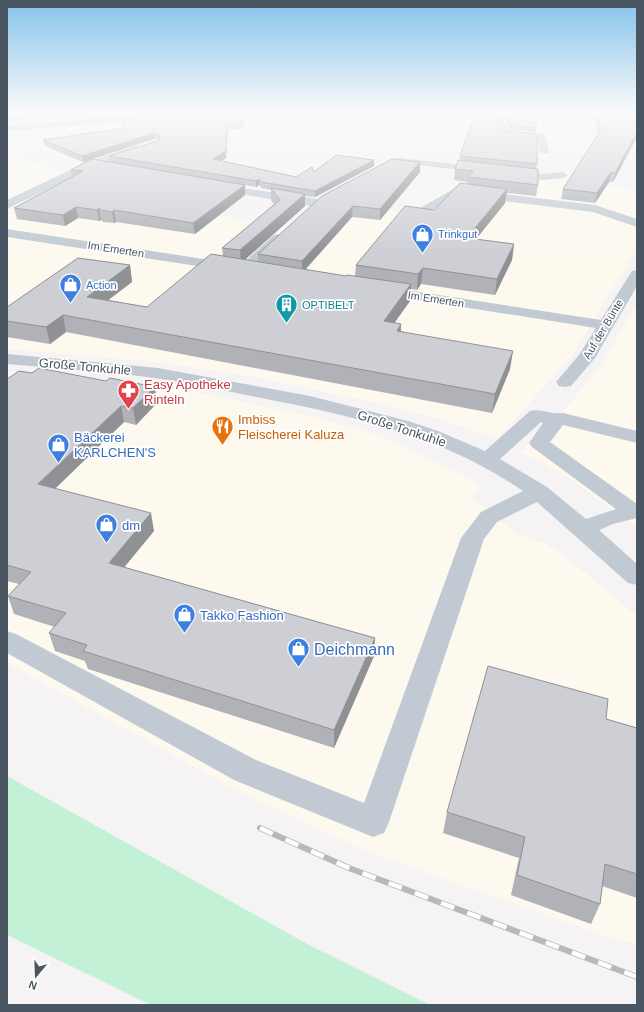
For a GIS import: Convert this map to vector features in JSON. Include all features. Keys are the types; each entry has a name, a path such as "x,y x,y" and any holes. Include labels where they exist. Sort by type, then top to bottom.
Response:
{"street":[{"path":"7,205 91,164 105,159"},
{"path":"375,171 388,164 400,161 544,177 562,175"},
{"path":"91,164 114,168"},
{"path":"206,185 316,204"},
{"path":"419,212 455,190 595,209 637,223"},
{"path":"306,213 316,204 330,196"},
{"path":"245,269 290,228"},
{"name":"Im Emerten","path":"7,233 260,271"},
{"name":"Auf der Bünte","path":"565,382 586,358 605,325 636,278"},
{"name":"Im Emerten","path":"370,288 605,325"},
{"name":"Große Tonkuhle","path":"7,359 141,372 327,405 405,426 471,451 539,492 637,577"},
{"path":"546,418 539,443 635,511"},
{"path":"487,460 546,418 563,419 637,437"},
{"path":"7,641 245,770 373,822 473,538 489,516 539,492"},
{"path":"582,529 606,519 635,511"}],"shaded area":[{"path":"7,159 23,159 63,172 40,184 290,228 317,203 412,213 472,171 637,189 637,248 572,356 497,439 442,420 391,406 249,376 164,363 7,349"},
{"path":"637,303 637,528 568,477 521,452 544,424 562,412 598,370"},
{"path":"7,371 110,380 196,392 315,417 379,435 474,480 479,485 477,491 471,497 518,535 544,543 561,553 637,616 637,945 597,933 365,851 234,789 7,663"}],"green space":[{"path":"7,776 311,946 430,1005 151,1005 7,935"}],"building":[{"path":"93,159 245,185 193,223 114,210 112,212 101,210 99,208 97,210 76,207 63,215 14,208 83,171 71,170"},
{"path":"128,159 214,159 296,177 312,167 314,172 331,159 374,160 315,191 261,182 259,179 256,181"},
{"path":"392,159 420,162 380,209 353,206 302,261 258,254 322,196"},
{"path":"491,159 537,159 537,164"},
{"path":"582,159 622,159 615,173 611,172 597,193 563,189"},
{"path":"458,160 538,169 538,185 468,177 473,171 455,169"},
{"path":"460,183 507,189 467,238 514,244 497,279 423,268 418,274 356,265 405,206 434,210"},
{"path":"271,188 305,194 240,250 222,248 280,200"},
{"path":"211,254 346,276 411,284 384,321 401,324 397,331 513,351 495,394 63,315 46,327 7,321 7,307 78,258 130,265 87,297 147,307"},
{"path":"39,368 106,381 110,378 155,387 133,408 121,406 38,484 151,513 109,563 375,638 334,730 83,651 87,645 49,633 66,613 8,596 31,572 7,565 7,379 19,371 32,373"},
{"path":"488,666 608,699 606,719 637,728 637,874 605,864 600,904 517,875 525,837 447,812"}],"railway":[{"path":"260,828 349,868 637,977"}],"place":[{"name":"Trinkgut","path":"423,254"},
{"name":"Action","path":"70,304"},
{"name":"OPTIBELT","path":"287,324"},
{"name":"Easy Apotheke Rinteln","path":"128,410"},
{"name":"Imbiss Fleischerei Kaluza","path":"222,446"},
{"name":"Bäckerei KARLCHEN'S","path":"59,464"},
{"name":"dm","path":"107,544"},
{"name":"Takko Fashion","path":"184,634"},
{"name":"Deichmann","path":"299,668"}]}
